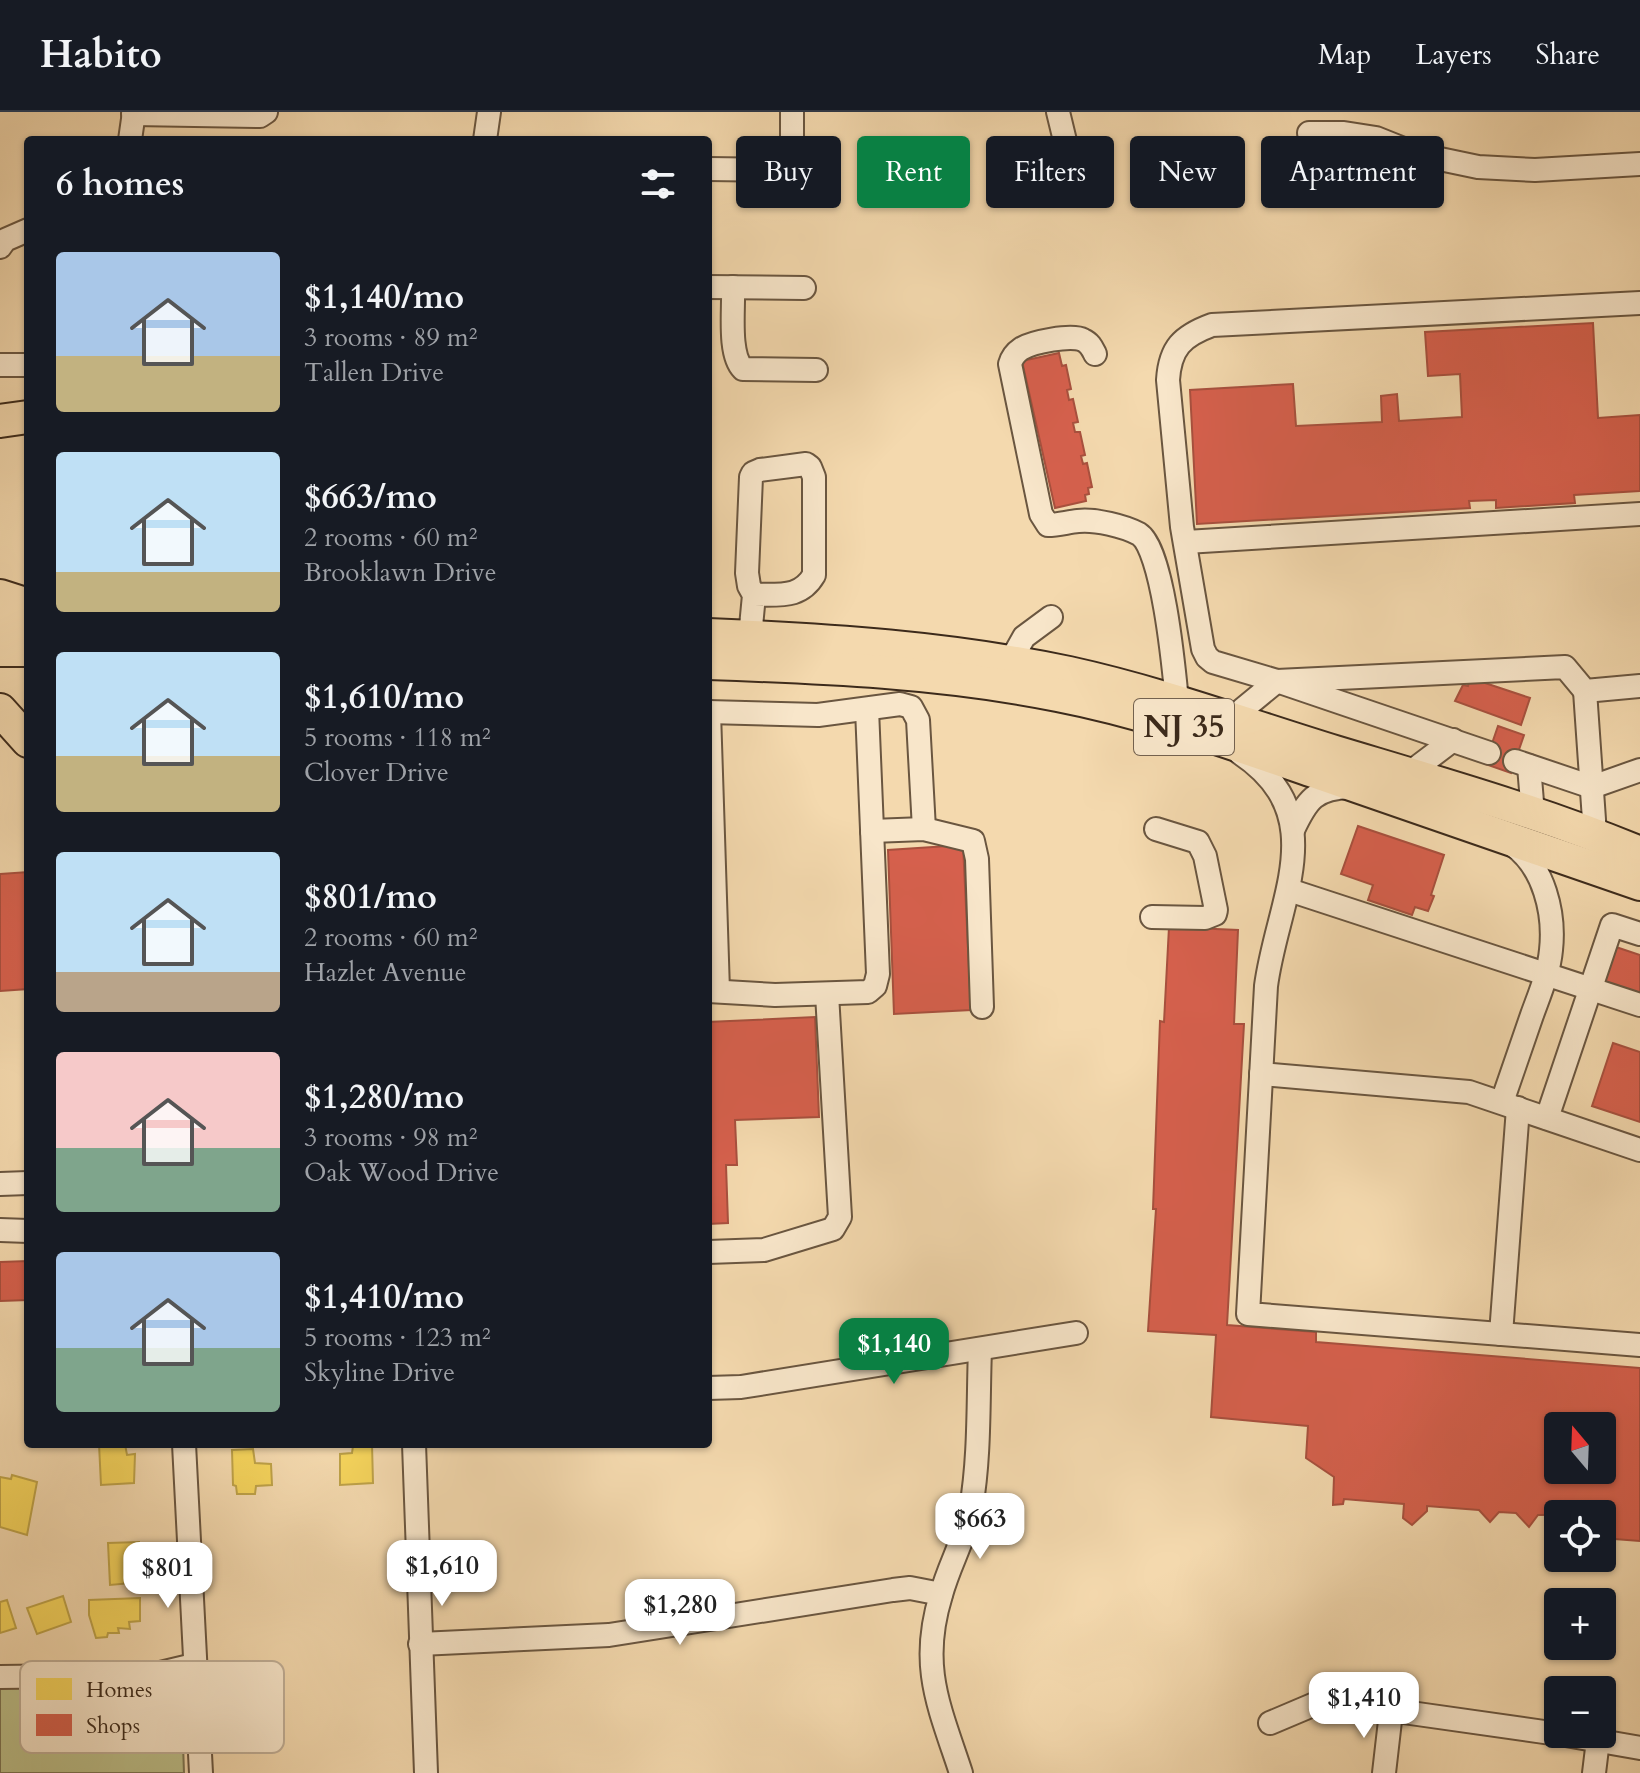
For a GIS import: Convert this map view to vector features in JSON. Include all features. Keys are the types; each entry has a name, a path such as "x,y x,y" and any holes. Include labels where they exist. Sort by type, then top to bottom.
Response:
{"highway":[{"path":"0,421 24,418"},
{"path":"0,596 24,604"},
{"path":"0,621 24,620"},
{"name":"NJ 35","path":"712,635 922,648 1070,674 1177,701 1226,729 1358,787 1640,884"},
{"path":"0,650 24,650"},
{"name":"NJ 35","path":"712,663 860,670 1016,687 1226,729 1408,774 1598,835 1640,853"},
{"path":"0,710 24,737"},
{"path":"1598,835 1640,842"}],"street":[{"path":"131,136 134,113 260,116 266,112"},
{"path":"486,136 489,112"},
{"path":"712,169 773,170 787,165 792,140 792,112"},
{"path":"1058,112 1064,136"},
{"path":"1309,133 1344,133 1376,138 1416,154 1478,167 1535,170 1640,164"},
{"path":"0,247 5,240 24,232"},
{"path":"712,287 804,288"},
{"path":"733,287 734,349 739,365 743,369 816,370"},
{"path":"1489,753 1213,662 1207,657 1203,649 1186,542 1168,380 1170,361 1178,346 1192,333 1212,325 1640,303"},
{"path":"1095,354 1088,342 1068,337 1027,346 1011,359 1010,375 1041,514 1048,525 1093,522 1133,532 1148,543 1159,579 1177,701"},
{"path":"0,365 24,365"},
{"path":"750,637 754,595 747,573 751,477 760,470 806,464 814,477 814,575 806,588 798,593 754,595"},
{"path":"1186,542 1640,514"},
{"path":"1010,662 1024,637 1051,617"},
{"path":"1293,830 1282,796 1226,729 1277,681 1565,667 1585,691 1598,835"},
{"path":"1585,691 1640,686"},
{"path":"712,712 818,715 900,704 911,707 918,720 924,829"},
{"path":"712,928 713,991 827,994 868,992 875,986 878,974 867,709"},
{"path":"1408,774 1453,740"},
{"path":"1533,814 1522,764 1592,787 1640,770"},
{"path":"1358,787 1333,787 1316,794 1303,809 1293,830 1289,890 1268,970 1248,1314 1640,1345"},
{"path":"872,831 924,829 973,841 977,859 982,1007"},
{"path":"1152,917 1205,918 1215,914 1216,910 1205,856 1198,842 1156,829"},
{"path":"1499,835 1527,856 1540,877 1552,940 1547,974 1510,1105 1501,1334"},
{"path":"1289,890 1640,1005"},
{"path":"1547,1118 1612,925 1640,934"},
{"path":"712,1252 764,1250 833,1229 840,1217 827,994"},
{"path":"1261,1074 1465,1091 1640,1150"},
{"path":"0,1184 24,1183"},
{"path":"0,1230 24,1231"},
{"path":"712,1388 741,1387 1076,1333"},
{"path":"961,1773 934,1688 930,1651 941,1594 961,1546 971,1507 980,1349"},
{"path":"184,1448 194,1661"},
{"path":"414,1448 426,1773"},
{"path":"420,1644 609,1635 893,1590 910,1588 941,1594"},
{"path":"0,1677 20,1677"},
{"path":"1270,1723 1315,1704 1340,1703 1544,1732"},
{"path":"1384,1773 1391,1712"},
{"path":"1616,1743 1640,1748"},
{"path":"1594,1773 1597,1748"},
{"path":"200,1753 201,1773"}],"green space":[{"path":"20,1677 20,1753 183,1753 184,1773 0,1773 0,1678"}],"building: Homes":[{"path":"99,1448 126,1448 127,1455 135,1454 134,1483 101,1485"},
{"path":"353,1448 372,1448 373,1483 340,1485 340,1454 352,1453"},
{"path":"253,1449 255,1463 271,1464 272,1485 256,1486 255,1494 237,1494 233,1485 232,1450"},
{"path":"12,1475 37,1482 27,1535 0,1527 0,1477 11,1479"},
{"path":"139,1542 142,1582 110,1585 108,1543"},
{"path":"63,1596 71,1622 37,1634 27,1608"},
{"path":"140,1598 140,1621 129,1622 130,1629 118,1628 119,1633 96,1638 89,1615 89,1600"},
{"path":"7,1600 16,1628 0,1633 0,1602"}],"building: Shops":[{"path":"1593,323 1598,418 1640,415 1640,491 1574,495 1575,503 1496,508 1496,500 1469,501 1470,508 1197,524 1190,390 1293,384 1296,426 1382,422 1381,396 1397,394 1399,421 1462,417 1460,374 1428,376 1425,332"},
{"path":"1059,353 1062,366 1066,365 1071,389 1067,390 1069,400 1073,399 1078,422 1073,423 1075,432 1080,432 1085,455 1081,456 1083,464 1087,463 1092,487 1085,495 1086,501 1055,508 1022,361"},
{"path":"1470,678 1530,698 1521,725 1455,701 1463,685 1468,686"},
{"path":"1498,726 1524,735 1511,773 1485,764"},
{"path":"1358,826 1444,855 1428,911 1415,907 1412,915 1368,900 1373,885 1341,874"},
{"path":"963,845 971,1010 894,1014 888,850"},
{"path":"24,872 24,989 0,991 0,874"},
{"path":"1169,927 1238,930 1234,1024 1244,1024 1227,1325 1316,1332 1316,1342 1640,1368 1640,1541 1616,1539 1616,1500 1544,1500 1544,1515 1538,1515 1529,1527 1516,1513 1499,1512 1490,1522 1479,1510 1427,1506 1427,1511 1412,1525 1403,1518 1404,1504 1344,1499 1343,1504 1333,1505 1334,1477 1306,1458 1308,1426 1211,1417 1216,1335 1148,1331 1156,1209 1153,1209 1160,1021 1164,1022"},
{"path":"1613,946 1640,955 1640,998 1600,985"},
{"path":"815,1017 819,1117 735,1120 737,1165 726,1165 728,1223 712,1224 712,1022"},
{"path":"1613,1043 1640,1052 1640,1122 1592,1106"},
{"path":"24,1261 24,1300 0,1301 0,1262"}]}
